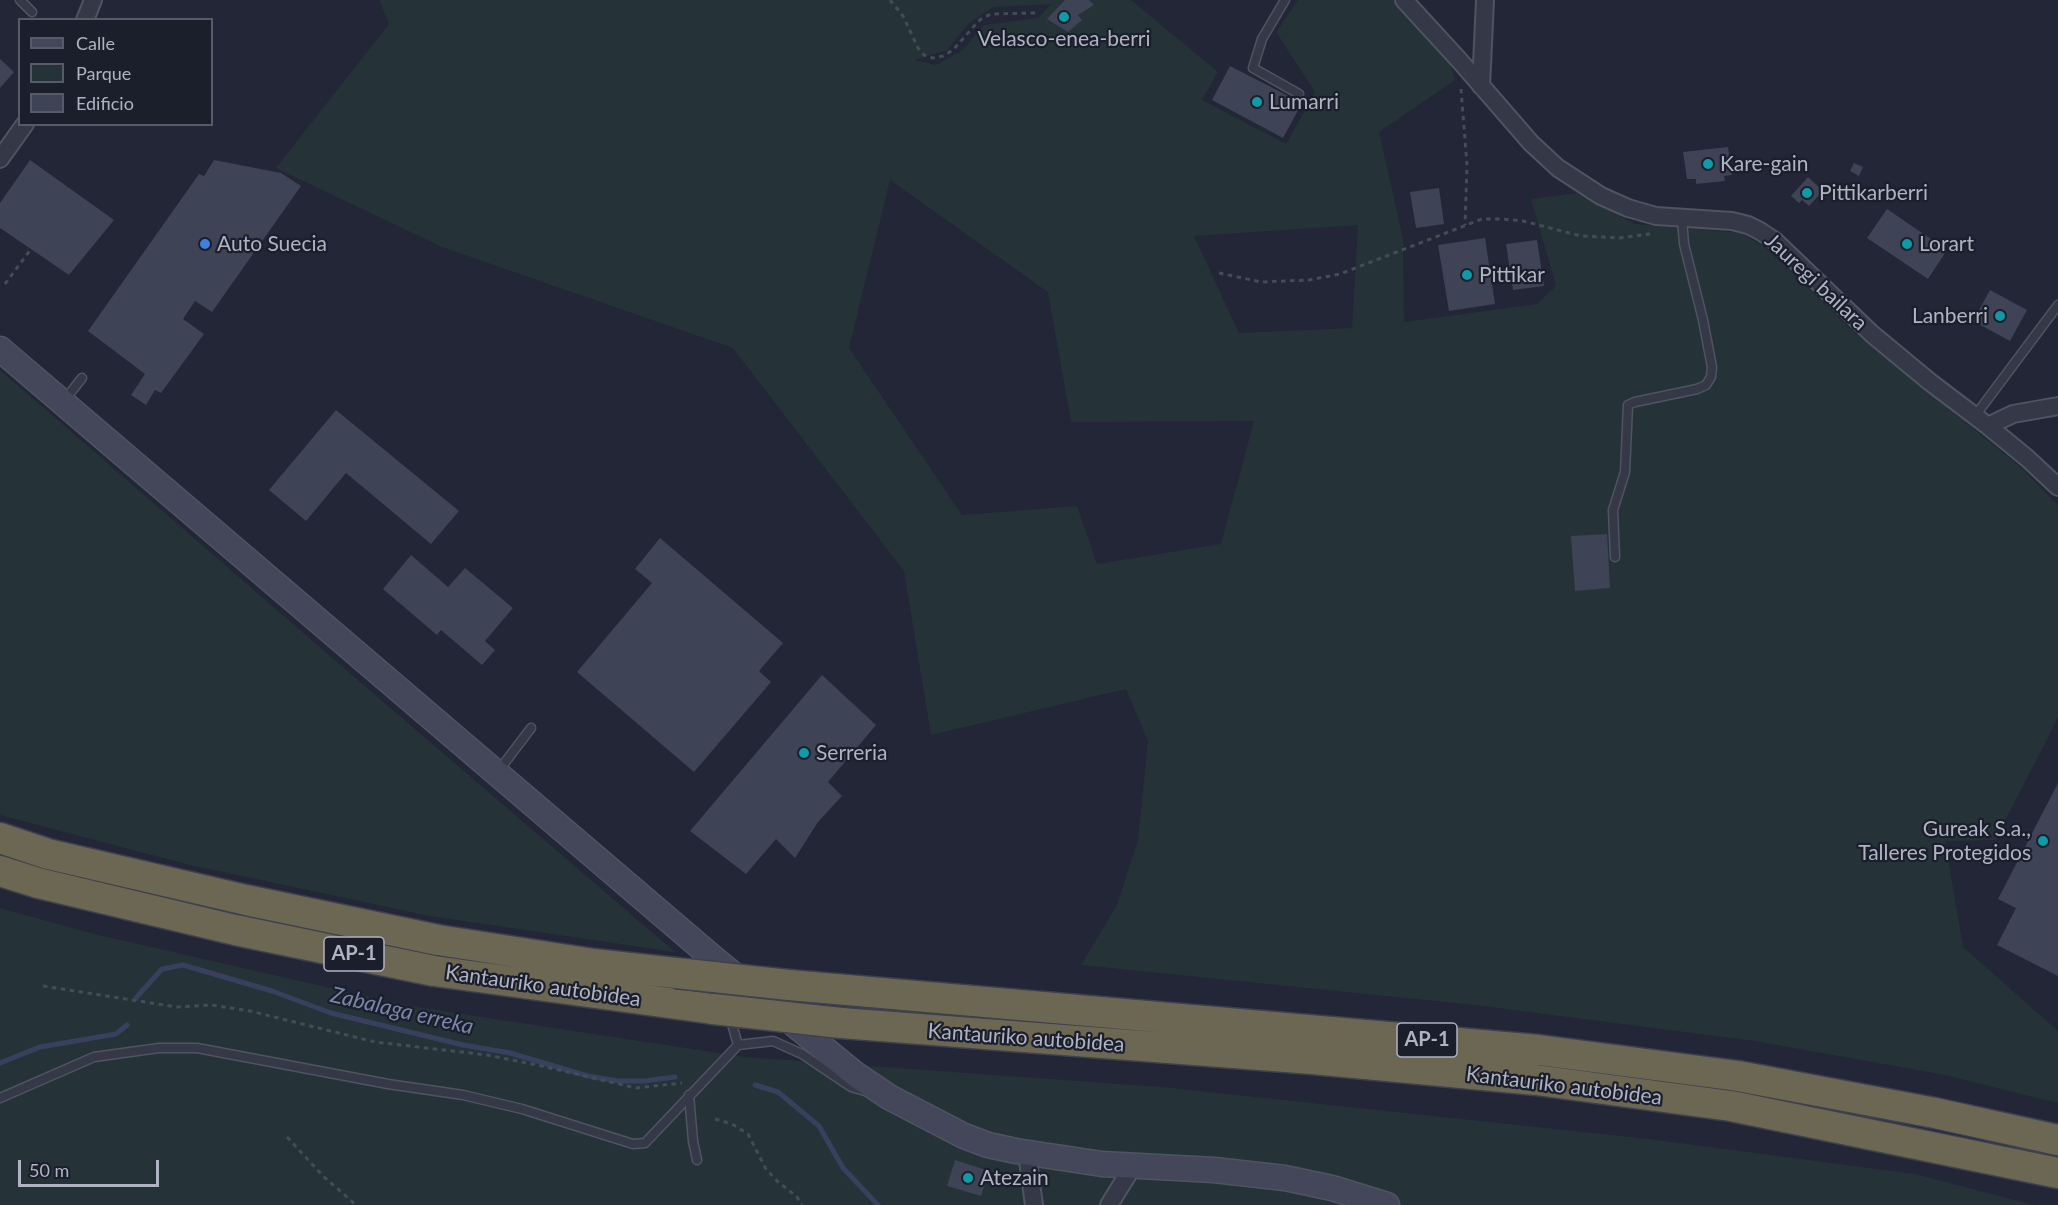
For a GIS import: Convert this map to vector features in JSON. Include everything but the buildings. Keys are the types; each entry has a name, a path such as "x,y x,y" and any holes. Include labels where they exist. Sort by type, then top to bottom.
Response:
{"highway":[{"name":"Kantauriko autobidea","path":"0,838 48,854 438,940 594,964 789,985 1539,1050 1738,1076 1935,1113 2058,1140"},
{"name":"Kantauriko autobidea","path":"0,871 38,883 235,930 434,971 720,999 841,1023 1312,1059 1536,1080 1731,1106 2058,1173"}],"main road":[{"path":"0,349 712,957 855,1074 889,1097 964,1136 988,1145 1027,1153 1133,1166 1214,1170 1285,1178 1332,1188 1387,1205"}],"street":[{"path":"86,18 93,0"},
{"name":"Jauregi bailara","path":"1404,0 1531,143 1567,173 1601,195 1628,208 1656,216 1732,221 1760,231 1775,241 1872,334 2027,458 2058,487"},
{"path":"1481,87 1485,0"},
{"path":"0,159 24,126"},
{"path":"1982,421 2058,406"},
{"path":"1027,1153 1034,1205"},
{"path":"1109,1205 1133,1166"}],"lane":[{"path":"20,0 32,12"},
{"path":"1285,0 1262,39 1253,69 1299,94"},
{"path":"1615,557 1613,510 1625,472 1628,405 1697,389 1706,385 1711,377 1712,367 1684,244 1682,219"},
{"path":"1982,421 2058,305"},
{"path":"63,402 82,378"},
{"path":"496,773 531,728"},
{"path":"712,957 717,967 720,999 738,1045"},
{"path":"0,1098 94,1057 159,1048 197,1048 388,1084 462,1095 522,1109 633,1144 645,1143 738,1045 773,1041 802,1053 851,1087 889,1097"},
{"path":"689,1095 697,1160"}],"path":[{"path":"890,0 903,16 918,48 924,55 933,58 943,56 953,50 981,19 991,14 1036,13"},
{"path":"1459,60 1467,165 1465,225"},
{"path":"1219,273 1261,282 1309,280 1340,274 1482,219 1522,221 1574,235 1619,238 1672,231 1682,219"},
{"path":"5,284 31,249"},
{"path":"43,986 177,1007 211,1005 250,1011 375,1042 498,1058 636,1088 677,1084 707,1077"},
{"path":"715,1119 732,1124 748,1134 766,1169 802,1205"},
{"path":"287,1137 323,1176 356,1205"}],"green space":[{"path":"379,0 1131,0 1218,72 1202,100 1286,144 1315,92 1276,32 1298,0 1394,0 1449,59 1455,80 1379,132 1403,239 1404,322 1537,304 1556,286 1531,199 1577,193 1635,224 1741,233 1767,249 1855,333 2018,465 2058,505 2058,718 1995,840 1945,841 1963,947 2058,1031 2058,1103 1945,1075 1755,1041 1475,1005 1081,965 1117,905 1138,840 1148,741 1126,689 931,735 904,571 733,348 442,247 276,168 389,24","holes":["1051,4 1038,18 984,25 963,50 936,65 915,60 947,50 970,22 994,7","890,180 1048,292 1071,422 1254,421 1221,544 1097,564 1077,506 962,515 849,348","1358,225 1352,328 1239,333 1194,236"]},
{"path":"0,370 675,952 430,916 190,865 0,815"},
{"path":"0,908 94,934 410,1006 745,1057 1162,1087 1649,1139 1915,1174 2034,1205 0,1205"}],"waterway":[{"name":"Zabalaga erreka","path":"136,998 162,969 183,965 272,991 331,1013 463,1045 510,1053 588,1076 618,1081 645,1081 675,1077"},
{"name":"Zabalaga erreka","path":"0,1063 40,1047 116,1034 127,1025"},
{"name":"Zabalaga erreka","path":"755,1085 778,1092 819,1126 843,1168 878,1205"}],"place":[{"name":"Velasco-enea-berri","path":"1064,17"},
{"name":"Lumarri","path":"1257,102"},
{"name":"Kare-gain","path":"1708,164"},
{"name":"Pittikarberri","path":"1807,193"},
{"name":"Auto Suecia","path":"205,244"},
{"name":"Lorart","path":"1907,244"},
{"name":"Pittikar","path":"1467,275"},
{"name":"Lanberri","path":"2000,316"},
{"name":"Serreria","path":"804,753"},
{"name":"Gureak S.a., Talleres Protegidos","path":"2043,841"},
{"name":"Atezain","path":"968,1178"}]}
